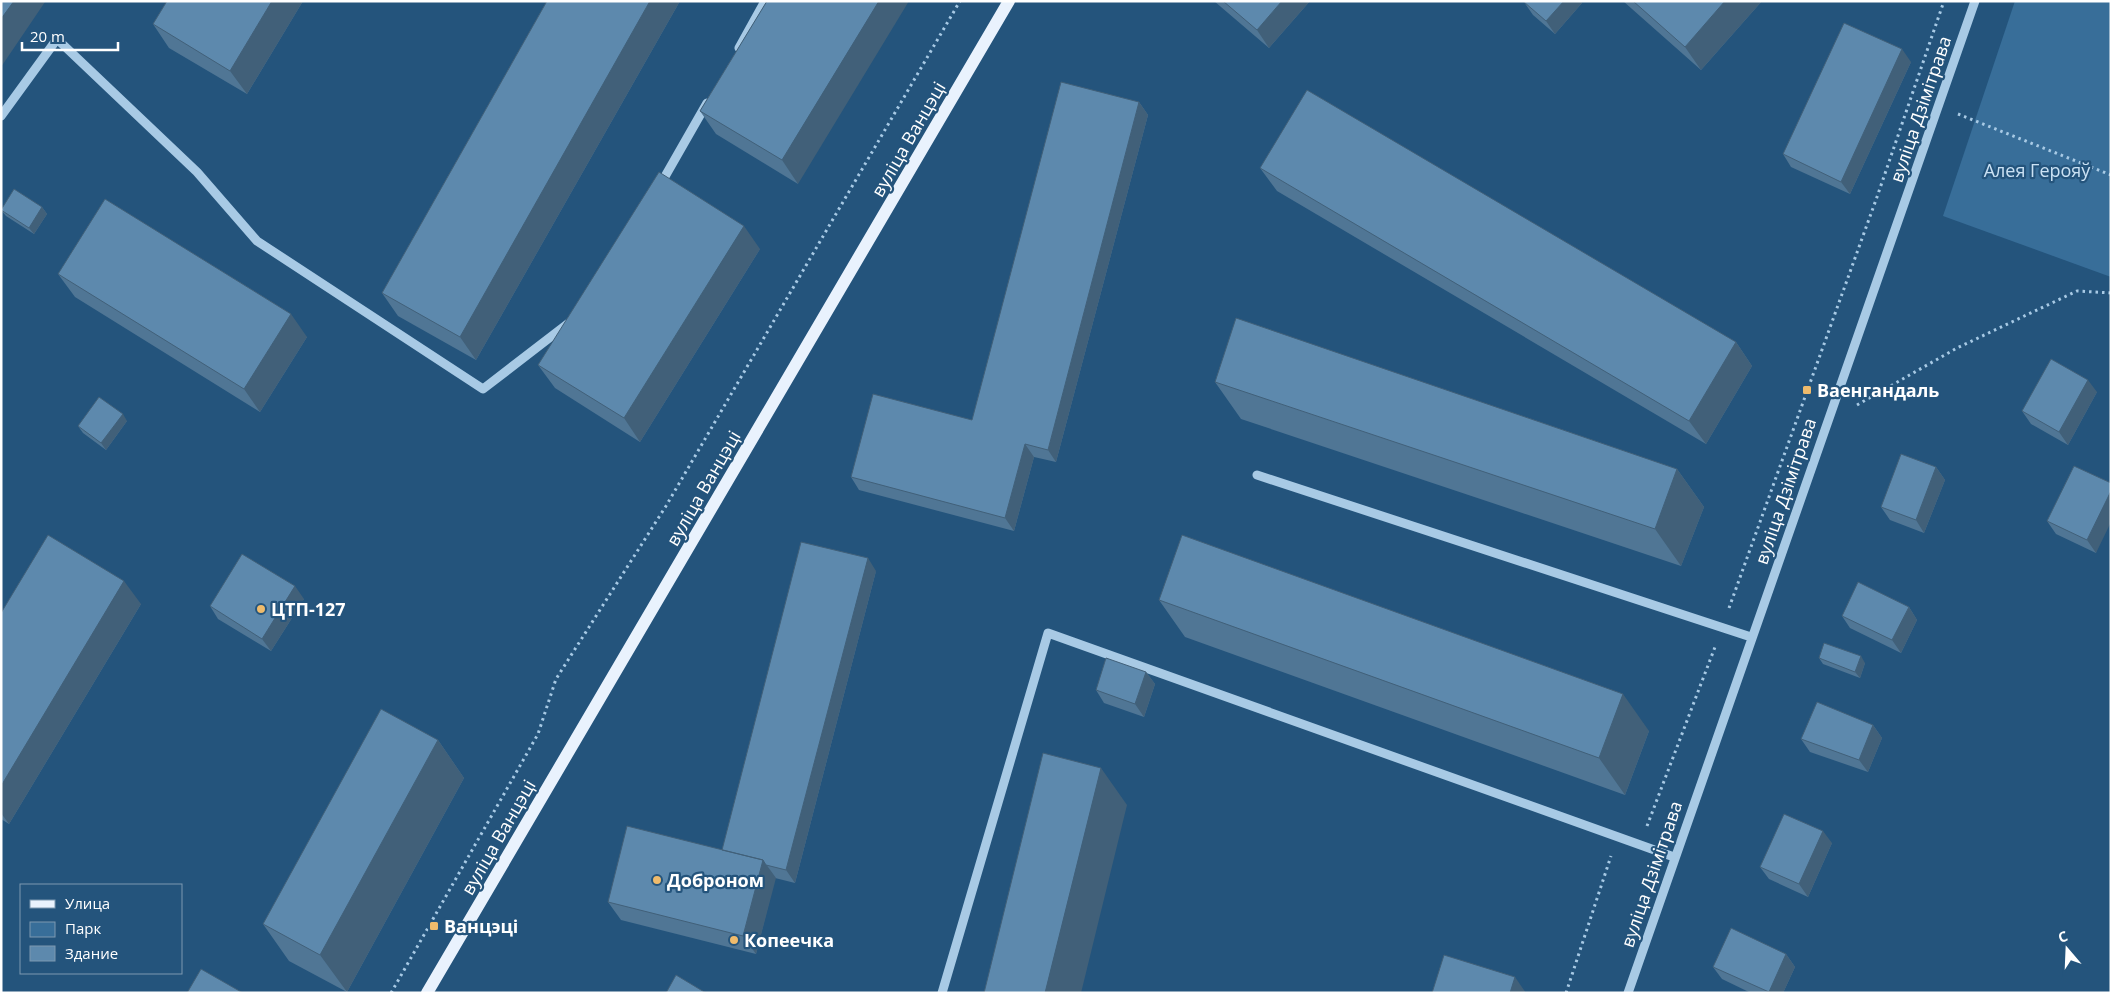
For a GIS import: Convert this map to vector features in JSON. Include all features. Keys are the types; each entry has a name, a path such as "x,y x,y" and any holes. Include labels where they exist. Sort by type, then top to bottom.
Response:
{"main road":[{"name":"вуліца Ванцэці","path":"426,993 1009,1"}],"street":[{"path":"736,52 766,1"},
{"name":"вуліца Дзімітрава","path":"1628,993 1975,1"},
{"path":"1,116 57,39 197,172 256,241 483,389 574,319"},
{"path":"653,196 712,95"},
{"path":"1257,475 1751,637"},
{"path":"942,993 1048,633 1674,857"}],"path":[{"path":"392,993 538,734 556,679 666,506 960,1"},
{"path":"1639,845 1722,628 1877,197 1944,1"},
{"path":"1957,113 2111,175"},
{"path":"1850,409 1956,348 2077,291 2111,293"},
{"path":"1566,993 1617,837"}],"green space":[{"name":"Алея Герояў","path":"2015,1 2111,1 2111,277 1943,216"}],"building":[{"path":"1,1 14,1 1,19"},
{"path":"167,1 272,1 230,71 153,24"},
{"path":"547,1 650,1 460,337 382,293"},
{"path":"767,1 879,1 782,160 700,111"},
{"path":"1223,1 1282,1 1257,30"},
{"path":"1525,1 1564,1 1546,21"},
{"path":"1633,1 1725,1 1685,47"},
{"path":"1844,23 1902,49 1841,182 1783,154"},
{"path":"1061,82 1139,102 1048,450 1025,444 1005,518 851,477 873,394 972,420"},
{"path":"1307,90 1736,342 1689,421 1260,168"},
{"path":"659,172 744,226 624,418 538,365"},
{"path":"14,189 42,207 29,228 1,210"},
{"path":"105,199 291,314 244,389 58,274"},
{"path":"1236,318 1677,469 1655,529 1215,382"},
{"path":"2051,359 2088,380 2059,432 2022,411"},
{"path":"99,397 123,414 101,443 78,426"},
{"path":"1901,454 1936,467 1916,520 1881,507"},
{"path":"2074,466 2111,483 2111,491 2087,540 2047,521"},
{"path":"48,535 124,581 1,786 1,613"},
{"path":"1182,535 1623,694 1599,758 1159,600"},
{"path":"801,542 868,558 786,870 766,865 763,860 722,850"},
{"name":"ЦТП-127","path":"242,554 295,586 262,639 210,606"},
{"path":"1858,582 1909,607 1892,640 1842,616"},
{"path":"1824,643 1861,656 1855,672 1819,658"},
{"path":"1106,658 1146,672 1135,704 1096,690"},
{"path":"1817,702 1873,725 1859,760 1801,739"},
{"path":"381,709 438,740 320,955 263,924"},
{"path":"1043,753 1101,768 1045,993 984,993"},
{"path":"1784,814 1823,831 1799,884 1760,867"},
{"path":"627,826 763,860 743,936 608,902"},
{"path":"1731,928 1786,954 1769,992 1713,967"},
{"path":"1444,955 1515,977 1510,993 1432,993"},
{"path":"201,969 243,993 187,993"},
{"path":"676,975 706,993 666,993"}],"place":[{"name":"Ваенгандаль","path":"1807,390"},
{"name":"ЦТП-127","path":"261,609"},
{"name":"Доброном","path":"657,880"},
{"name":"Ванцэці","path":"434,926"},
{"name":"Копеечка","path":"734,940"}]}
